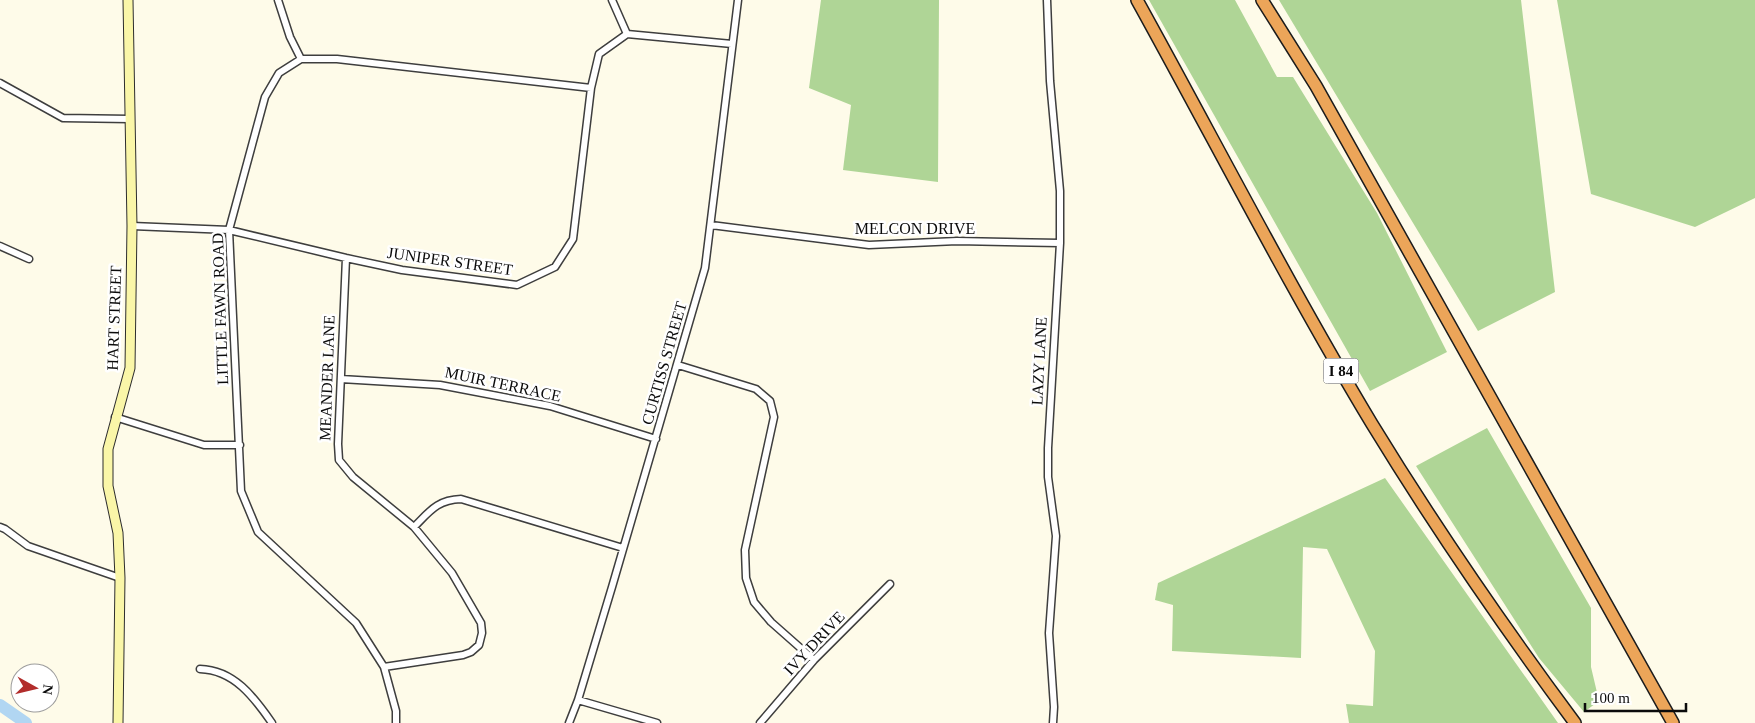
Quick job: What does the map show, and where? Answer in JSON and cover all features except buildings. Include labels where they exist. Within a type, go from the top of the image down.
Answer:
[{"type":"highway","name":"I 84","points":[[1137,0],[1313,322],[1372,423],[1466,571],[1575,723]]},
{"type":"highway","points":[[1262,0],[1325,102],[1673,723]]},
{"type":"street","name":"HART STREET","points":[[118,723],[120,578],[118,533],[108,486],[108,449],[115,417],[130,368],[132,226],[128,0]]},
{"type":"street","points":[[278,0],[290,38],[301,60],[337,59],[591,88]]},
{"type":"street","points":[[612,0],[627,34],[732,44]]},
{"type":"street","name":"CURTISS STREET","points":[[569,723],[578,700],[705,268],[738,0]]},
{"type":"street","name":"LAZY LANE","points":[[1047,0],[1050,82],[1060,191],[1060,243],[1048,448],[1048,477],[1056,536],[1049,633],[1054,707],[1053,723]]},
{"type":"street","name":"JUNIPER STREET","points":[[132,226],[229,230],[402,270],[517,285],[555,267],[573,239],[591,88],[599,54],[627,34]]},
{"type":"street","name":"LITTLE FAWN ROAD","points":[[301,60],[279,74],[265,97],[229,230],[241,491],[258,532],[356,623],[384,667],[396,712],[396,723]]},
{"type":"street","points":[[0,83],[62,118],[130,119]]},
{"type":"street","name":"MELCON DRIVE","points":[[711,225],[869,245],[957,241],[1060,243]]},
{"type":"street","points":[[0,246],[29,259]]},
{"type":"street","name":"MEANDER LANE","points":[[346,258],[338,444],[339,460],[353,477],[414,527],[452,573],[481,623],[482,633],[479,645],[471,652],[463,655],[384,667]]},
{"type":"street","points":[[678,365],[756,389],[770,401],[774,417],[745,550],[746,578],[754,602],[771,622],[814,660]]},
{"type":"street","name":"MUIR TERRACE","points":[[341,379],[440,384],[550,406],[656,439]]},
{"type":"street","points":[[115,417],[204,445],[240,445]]},
{"type":"street","points":[[414,527],[435,506],[448,500],[461,499],[623,548]]},
{"type":"street","points":[[0,527],[5,528],[28,546],[120,578]]},
{"type":"street","name":"IVY DRIVE","points":[[760,723],[814,660],[890,584]]},
{"type":"street","points":[[200,669],[220,672],[239,683],[258,703],[272,723]]},
{"type":"street","points":[[578,700],[657,723]]},
{"type":"green space","points":[[821,0],[939,0],[938,182],[843,170],[851,105],[809,88]]},
{"type":"green space","points":[[1149,0],[1235,0],[1277,77],[1293,77],[1377,213],[1447,352],[1370,391]]},
{"type":"green space","points":[[1279,0],[1521,0],[1555,292],[1478,331]]},
{"type":"green space","points":[[1557,0],[1755,0],[1755,198],[1695,227],[1591,194]]},
{"type":"green space","points":[[1487,428],[1591,608],[1591,667],[1599,701],[1584,712],[1539,658],[1416,466]]},
{"type":"green space","points":[[1385,478],[1558,723],[1349,723],[1346,704],[1373,706],[1375,651],[1327,549],[1303,547],[1301,658],[1172,651],[1173,605],[1155,600],[1158,583]]},
{"type":"waterway","points":[[0,705],[26,723]]}]
